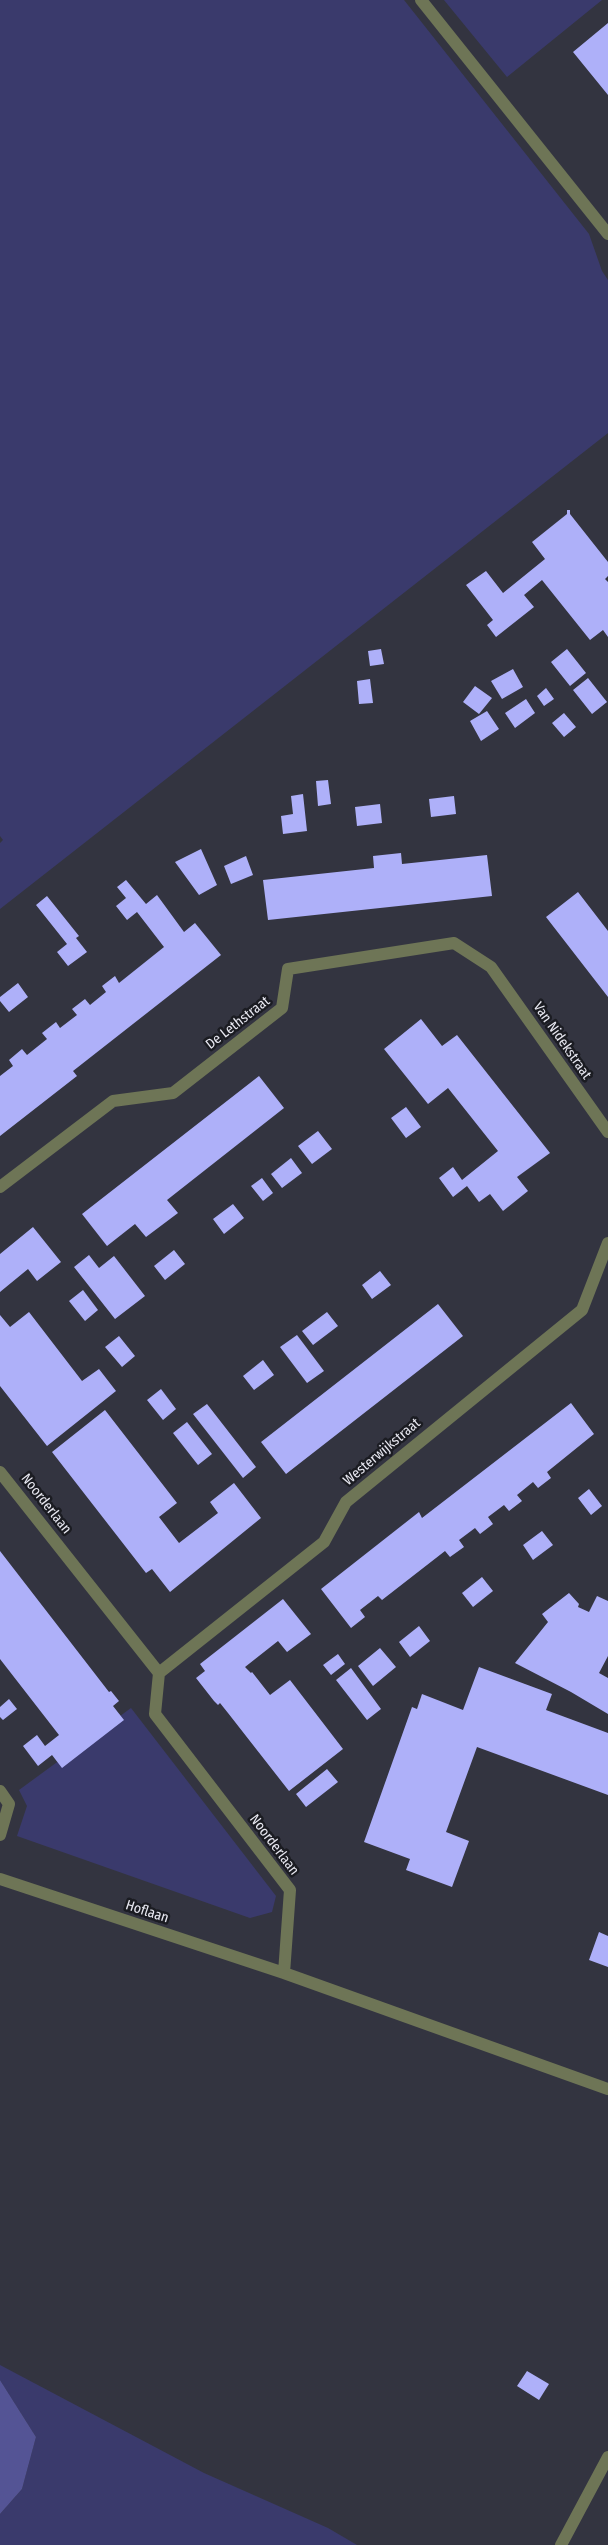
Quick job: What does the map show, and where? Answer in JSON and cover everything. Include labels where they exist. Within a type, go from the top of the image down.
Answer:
[{"type":"street","points":[[421,0],[608,234]]},
{"type":"street","name":"De Lethstraat","points":[[0,1187],[113,1100],[173,1092],[282,1008],[288,969],[454,943],[491,967]]},
{"type":"street","name":"Van Nidekstraat","points":[[491,967],[608,1132]]},
{"type":"street","name":"Westerwijkstraat","points":[[159,1673],[324,1542],[346,1502],[582,1310],[608,1243]]},
{"type":"street","name":"Noorderlaan","points":[[0,1472],[159,1673],[155,1714],[290,1890],[284,1973]]},
{"type":"street","points":[[0,1791],[9,1804],[0,1835]]},
{"type":"street","name":"Hoflaan","points":[[0,1879],[284,1973]]},
{"type":"street","points":[[284,1973],[608,2089]]},
{"type":"street","points":[[561,2545],[608,2457]]},
{"type":"shaded area","points":[[0,0],[404,0],[589,234],[602,271],[608,280],[608,433],[0,909],[0,843],[3,840],[0,836]]},
{"type":"shaded area","points":[[444,0],[602,0],[507,77]]},
{"type":"shaded area","points":[[131,1708],[276,1896],[272,1912],[250,1918],[17,1836],[27,1806],[19,1790]]},
{"type":"shaded area","points":[[0,2365],[204,2473],[328,2528],[357,2545],[0,2545],[0,2514],[22,2489],[36,2437],[0,2380]]},
{"type":"shaded area","points":[[0,2380],[36,2437],[22,2489],[0,2514]]},
{"type":"building","points":[[608,23],[608,95],[573,52]]},
{"type":"building","points":[[567,510],[570,510],[570,514],[608,562],[608,576],[605,579],[608,582],[608,637],[603,630],[590,640],[542,580],[524,595],[534,607],[496,637],[487,625],[493,620],[466,585],[486,571],[503,593],[545,559],[532,542],[567,514]]},
{"type":"building","points":[[381,649],[384,664],[370,666],[368,651]]},
{"type":"building","points":[[567,649],[586,673],[570,686],[551,662]]},
{"type":"building","points":[[513,669],[523,687],[502,699],[491,681]]},
{"type":"building","points":[[588,678],[607,702],[592,714],[573,690]]},
{"type":"building","points":[[370,679],[373,703],[359,704],[357,681]]},
{"type":"building","points":[[475,686],[492,698],[479,714],[463,702]]},
{"type":"building","points":[[546,688],[554,699],[544,706],[537,696]]},
{"type":"building","points":[[526,699],[535,713],[515,728],[505,713]]},
{"type":"building","points":[[487,711],[499,729],[481,741],[470,721]]},
{"type":"building","points":[[564,713],[576,727],[564,737],[552,723]]},
{"type":"building","points":[[328,780],[331,804],[318,806],[316,781]]},
{"type":"building","points":[[303,794],[307,831],[283,834],[281,816],[293,814],[291,796]]},
{"type":"building","points":[[454,796],[456,814],[431,817],[429,799]]},
{"type":"building","points":[[380,804],[382,823],[357,826],[355,807]]},
{"type":"building","points":[[201,849],[217,885],[199,895],[175,862]]},
{"type":"building","points":[[401,853],[402,864],[487,855],[492,896],[268,920],[263,880],[374,868],[373,856]]},
{"type":"building","points":[[246,856],[253,875],[231,884],[224,866]]},
{"type":"building","points":[[126,880],[146,904],[157,895],[184,932],[195,923],[221,955],[73,1071],[77,1076],[0,1136],[0,1076],[13,1066],[9,1060],[22,1049],[27,1055],[47,1039],[42,1033],[56,1022],[60,1028],[77,1015],[72,1009],[85,999],[90,1005],[106,992],[102,986],[115,976],[119,983],[164,947],[137,912],[127,920],[116,906],[126,898],[117,887]]},
{"type":"building","points":[[578,892],[608,931],[608,997],[546,917]]},
{"type":"building","points":[[47,896],[79,936],[76,938],[87,952],[68,966],[57,952],[67,944],[36,905]]},
{"type":"building","points":[[18,983],[28,997],[9,1012],[0,1001],[0,997]]},
{"type":"building","points":[[421,1019],[442,1046],[457,1035],[550,1153],[517,1177],[528,1191],[503,1211],[490,1194],[479,1202],[467,1186],[453,1197],[439,1178],[453,1167],[462,1180],[498,1151],[448,1088],[428,1104],[384,1049]]},
{"type":"building","points":[[259,1076],[284,1108],[167,1200],[178,1213],[146,1237],[135,1224],[107,1246],[82,1214]]},
{"type":"building","points":[[406,1107],[421,1127],[406,1138],[391,1118]]},
{"type":"building","points":[[318,1131],[332,1149],[312,1164],[298,1146]]},
{"type":"building","points":[[291,1158],[302,1173],[282,1188],[271,1174]]},
{"type":"building","points":[[262,1178],[273,1193],[263,1201],[251,1186]]},
{"type":"building","points":[[233,1204],[244,1218],[224,1234],[213,1219]]},
{"type":"building","points":[[33,1227],[61,1262],[37,1281],[28,1269],[0,1292],[0,1254]]},
{"type":"building","points":[[174,1250],[185,1264],[165,1280],[154,1266]]},
{"type":"building","points":[[89,1255],[99,1268],[114,1256],[145,1296],[115,1319],[74,1267]]},
{"type":"building","points":[[380,1271],[391,1285],[372,1299],[362,1285]]},
{"type":"building","points":[[83,1290],[98,1310],[85,1321],[69,1301]]},
{"type":"building","points":[[438,1304],[463,1336],[286,1474],[261,1442]]},
{"type":"building","points":[[29,1312],[82,1381],[99,1369],[116,1391],[47,1446],[0,1386],[0,1315],[10,1327]]},
{"type":"building","points":[[327,1312],[338,1326],[313,1345],[302,1331]]},
{"type":"building","points":[[297,1335],[324,1371],[307,1383],[280,1347]]},
{"type":"building","points":[[119,1336],[135,1356],[122,1367],[105,1347]]},
{"type":"building","points":[[263,1360],[274,1375],[254,1390],[243,1376]]},
{"type":"building","points":[[161,1389],[176,1409],[163,1420],[147,1400]]},
{"type":"building","points":[[571,1403],[594,1434],[547,1472],[551,1478],[538,1488],[533,1482],[517,1495],[522,1501],[509,1511],[504,1505],[488,1517],[493,1524],[480,1534],[475,1528],[459,1540],[464,1547],[450,1557],[445,1551],[382,1600],[378,1596],[360,1610],[365,1617],[351,1628],[321,1589],[419,1512],[422,1518]]},
{"type":"building","points":[[207,1404],[256,1467],[243,1478],[193,1414]]},
{"type":"building","points":[[105,1410],[177,1503],[159,1517],[179,1543],[218,1513],[210,1502],[234,1483],[261,1518],[170,1592],[152,1569],[146,1573],[52,1452]]},
{"type":"building","points":[[187,1422],[212,1454],[198,1465],[173,1433]]},
{"type":"building","points":[[589,1489],[602,1506],[591,1515],[578,1498]]},
{"type":"building","points":[[542,1531],[553,1545],[533,1560],[523,1545]]},
{"type":"building","points":[[0,1551],[109,1692],[111,1691],[119,1701],[113,1706],[124,1720],[62,1768],[52,1755],[38,1766],[23,1746],[37,1735],[45,1746],[59,1735],[0,1659]]},
{"type":"building","points":[[482,1577],[493,1591],[473,1607],[462,1593]]},
{"type":"building","points":[[569,1593],[579,1604],[578,1607],[589,1612],[597,1596],[608,1601],[608,1656],[599,1673],[608,1678],[608,1714],[515,1663],[548,1622],[542,1614]]},
{"type":"building","points":[[283,1599],[311,1634],[287,1652],[278,1641],[245,1667],[252,1672],[270,1695],[290,1680],[343,1749],[289,1791],[220,1703],[218,1705],[214,1701],[196,1678],[205,1671],[200,1664]]},
{"type":"building","points":[[419,1626],[430,1641],[410,1657],[399,1642]]},
{"type":"building","points":[[380,1648],[396,1667],[373,1686],[358,1666]]},
{"type":"building","points":[[338,1654],[345,1664],[331,1675],[323,1665]]},
{"type":"building","points":[[479,1667],[552,1694],[546,1710],[608,1733],[608,1795],[477,1747],[446,1832],[469,1841],[452,1887],[406,1870],[410,1859],[364,1842],[412,1707],[417,1709],[422,1694],[463,1710]]},
{"type":"building","points":[[351,1668],[381,1709],[367,1720],[336,1680]]},
{"type":"building","points":[[9,1699],[17,1709],[3,1720],[0,1717],[0,1707]]},
{"type":"building","points":[[327,1769],[338,1782],[306,1807],[296,1794]]},
{"type":"building","points":[[599,1932],[608,1936],[608,1967],[589,1960]]},
{"type":"building","points":[[527,2371],[549,2384],[539,2400],[517,2386]]}]
